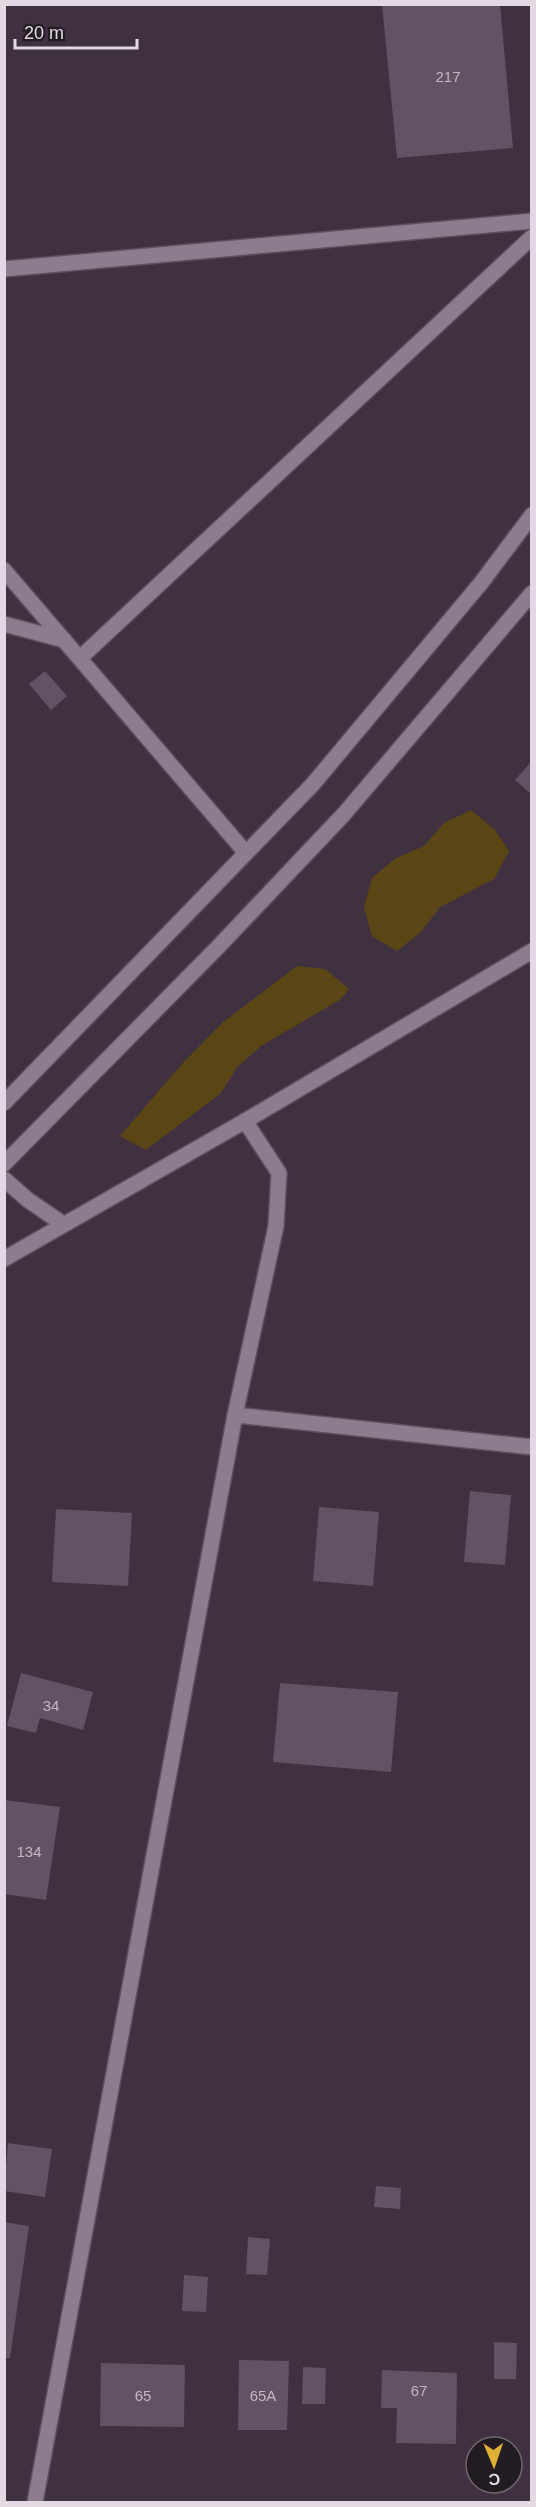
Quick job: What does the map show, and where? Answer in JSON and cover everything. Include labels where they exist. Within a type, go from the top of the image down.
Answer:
[{"type":"street","points":[[4,269],[531,221]]},
{"type":"street","points":[[80,658],[531,237]]},
{"type":"street","points":[[4,1103],[320,776],[481,583],[531,515]]},
{"type":"street","points":[[4,570],[246,853]]},
{"type":"street","points":[[4,1164],[344,814],[530,597]]},
{"type":"street","points":[[4,624],[64,640]]},
{"type":"street","points":[[4,1259],[244,1121],[531,951]]},
{"type":"street","points":[[35,2502],[235,1415],[276,1226],[279,1173],[244,1121]]},
{"type":"street","points":[[4,1179],[28,1200],[63,1224]]},
{"type":"street","points":[[235,1415],[531,1448]]},
{"type":"shaded area","points":[[471,810],[495,830],[509,851],[494,879],[440,907],[421,932],[397,951],[372,936],[364,907],[372,878],[396,858],[424,846],[444,823]]},
{"type":"shaded area","points":[[297,966],[325,969],[349,989],[341,999],[261,1046],[237,1067],[221,1093],[146,1150],[120,1136],[181,1065],[222,1023]]},
{"type":"building","points":[[382,4],[500,4],[513,148],[397,158]]},
{"type":"building","points":[[45,671],[67,696],[51,710],[29,684]]},
{"type":"building","points":[[532,761],[532,795],[515,780]]},
{"type":"building","points":[[470,1491],[511,1495],[505,1565],[464,1562]]},
{"type":"building","points":[[319,1507],[379,1512],[373,1586],[313,1581]]},
{"type":"building","points":[[56,1509],[132,1513],[128,1586],[52,1582]]},
{"type":"building","points":[[21,1673],[93,1692],[83,1730],[40,1718],[36,1733],[7,1726]]},
{"type":"building","points":[[280,1683],[398,1692],[391,1772],[273,1762]]},
{"type":"building","points":[[4,1800],[60,1807],[46,1900],[4,1894]]},
{"type":"building","points":[[8,2143],[52,2149],[45,2197],[4,2191]]},
{"type":"building","points":[[376,2186],[401,2188],[400,2209],[374,2207]]},
{"type":"building","points":[[4,2222],[29,2226],[10,2358],[4,2358]]},
{"type":"building","points":[[248,2237],[270,2239],[267,2275],[246,2274]]},
{"type":"building","points":[[184,2275],[208,2277],[206,2312],[182,2311]]},
{"type":"building","points":[[494,2342],[517,2343],[516,2379],[494,2379]]},
{"type":"building","points":[[239,2360],[289,2361],[287,2430],[238,2430]]},
{"type":"building","points":[[101,2363],[185,2365],[184,2427],[100,2426]]},
{"type":"building","points":[[303,2367],[326,2368],[325,2404],[302,2404]]},
{"type":"building","points":[[382,2370],[457,2373],[456,2444],[396,2443],[397,2408],[381,2408]]}]
